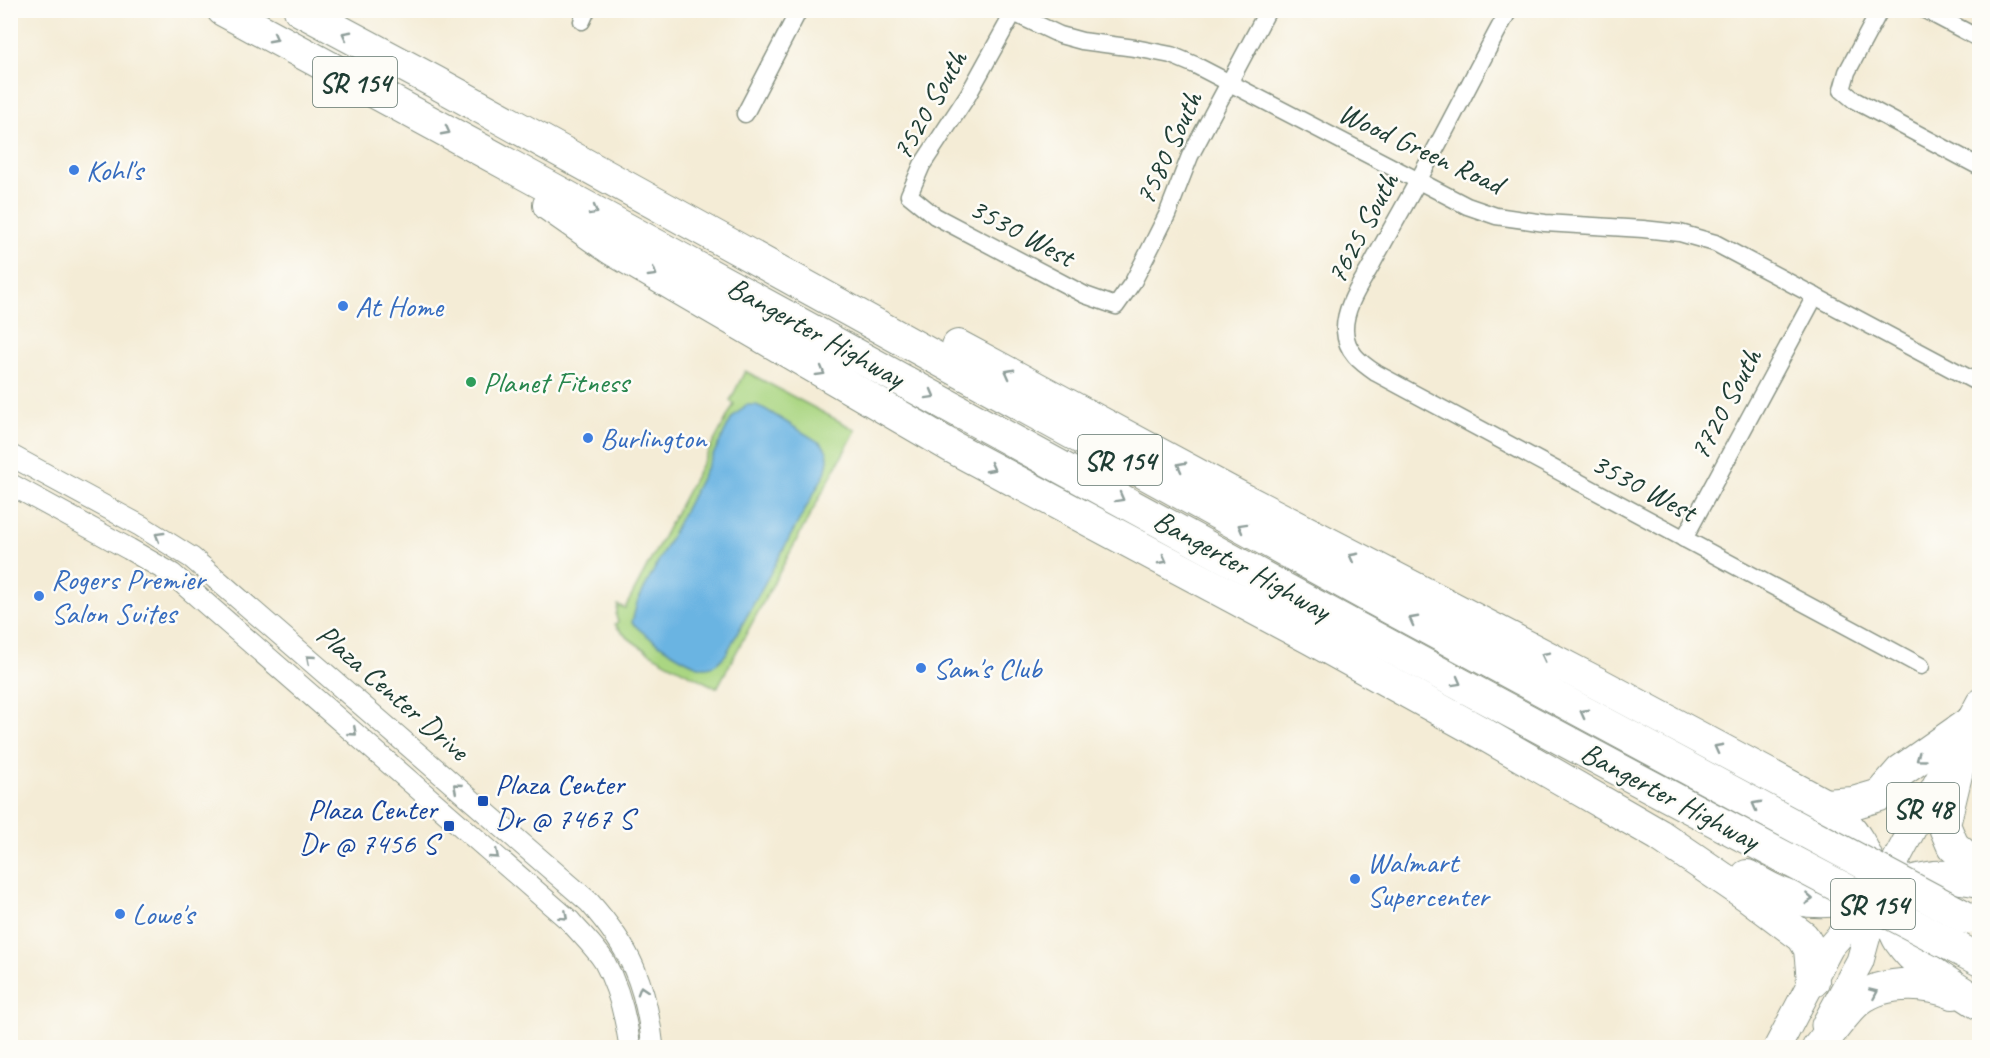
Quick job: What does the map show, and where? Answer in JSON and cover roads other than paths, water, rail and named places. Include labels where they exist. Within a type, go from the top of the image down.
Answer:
[{"type":"highway","name":"Bangerter Highway","points":[[223,10],[1457,682],[1966,953]]},
{"type":"highway","name":"Bangerter Highway","points":[[300,10],[1370,597],[1973,922]]},
{"type":"highway","points":[[487,153],[560,214],[603,243],[788,354],[954,448],[1310,638],[1482,733],[1659,835],[1747,895],[1803,937],[1810,949],[1812,981]]},
{"type":"highway","points":[[706,232],[908,319],[1235,495],[1597,683],[1825,805],[1838,814],[1857,837],[1868,858],[1898,939],[1914,960],[1980,1004]]},
{"type":"highway","points":[[1825,805],[1853,803],[1880,795],[1901,771],[1974,713]]},
{"type":"highway","points":[[1974,713],[1944,825],[1953,846],[1980,869]]},
{"type":"highway","points":[[1659,835],[1736,870],[1770,889],[1799,899],[1844,899],[1935,877],[1980,881]]},
{"type":"highway","points":[[1818,1047],[1856,1002],[1877,991],[1904,983],[1941,988],[1980,1004]]},
{"type":"main road","name":"SR 48","points":[[1879,892],[1974,713]]},
{"type":"main road","points":[[1777,1047],[1830,947],[1879,892]]},
{"type":"main road","points":[[1812,1047],[1860,961],[1879,892]]},
{"type":"street","points":[[745,114],[799,10]]},
{"type":"street","name":"7580 South","points":[[1116,306],[1133,282],[1152,245],[1167,215],[1190,156],[1268,10]]},
{"type":"street","name":"7625 South","points":[[1349,347],[1345,332],[1348,312],[1509,10]]},
{"type":"street","points":[[1880,10],[1846,72],[1842,90],[1854,100],[1980,167]]},
{"type":"street","points":[[1925,10],[1980,39]]},
{"type":"street","name":"Wood Green Road","points":[[1012,12],[1060,35],[1082,41],[1171,55],[1195,65],[1467,207],[1496,216],[1545,223],[1680,233],[1714,243],[1980,384]]},
{"type":"street","name":"7520 South","points":[[909,195],[922,165],[968,95],[1012,12]]},
{"type":"street","name":"3530 West","points":[[909,195],[935,216],[1085,295],[1116,306]]},
{"type":"street","name":"7720 South","points":[[1683,539],[1815,296]]},
{"type":"street","name":"3530 West","points":[[1349,347],[1359,362],[1377,374],[1921,666]]},
{"type":"street","name":"Plaza Center Drive","points":[[10,455],[141,526],[192,558],[589,902],[608,924],[632,962],[647,1006],[652,1047]]},
{"type":"street","name":"Plaza Center Drive","points":[[10,484],[172,574],[570,921],[603,959],[618,990],[626,1018],[630,1047]]},
{"type":"water","points":[[746,405],[756,405],[765,409],[822,444],[827,451],[828,462],[825,473],[726,654],[714,665],[703,667],[686,661],[665,648],[632,622],[637,603],[732,418]]},
{"type":"place","name":"Kohl's","points":[[74,170]]},
{"type":"place","name":"At Home","points":[[343,306]]},
{"type":"place","name":"Planet Fitness","points":[[471,382]]},
{"type":"place","name":"Burlington","points":[[588,438]]},
{"type":"place","name":"Rogers Premier Salon Suites","points":[[39,596]]},
{"type":"place","name":"Sam's Club","points":[[921,668]]},
{"type":"place","name":"Plaza Center Dr @ 7467 S","points":[[483,801]]},
{"type":"place","name":"Plaza Center Dr @ 7456 S","points":[[449,826]]},
{"type":"place","name":"Walmart Supercenter","points":[[1355,879]]},
{"type":"place","name":"Lowe's","points":[[120,914]]}]
